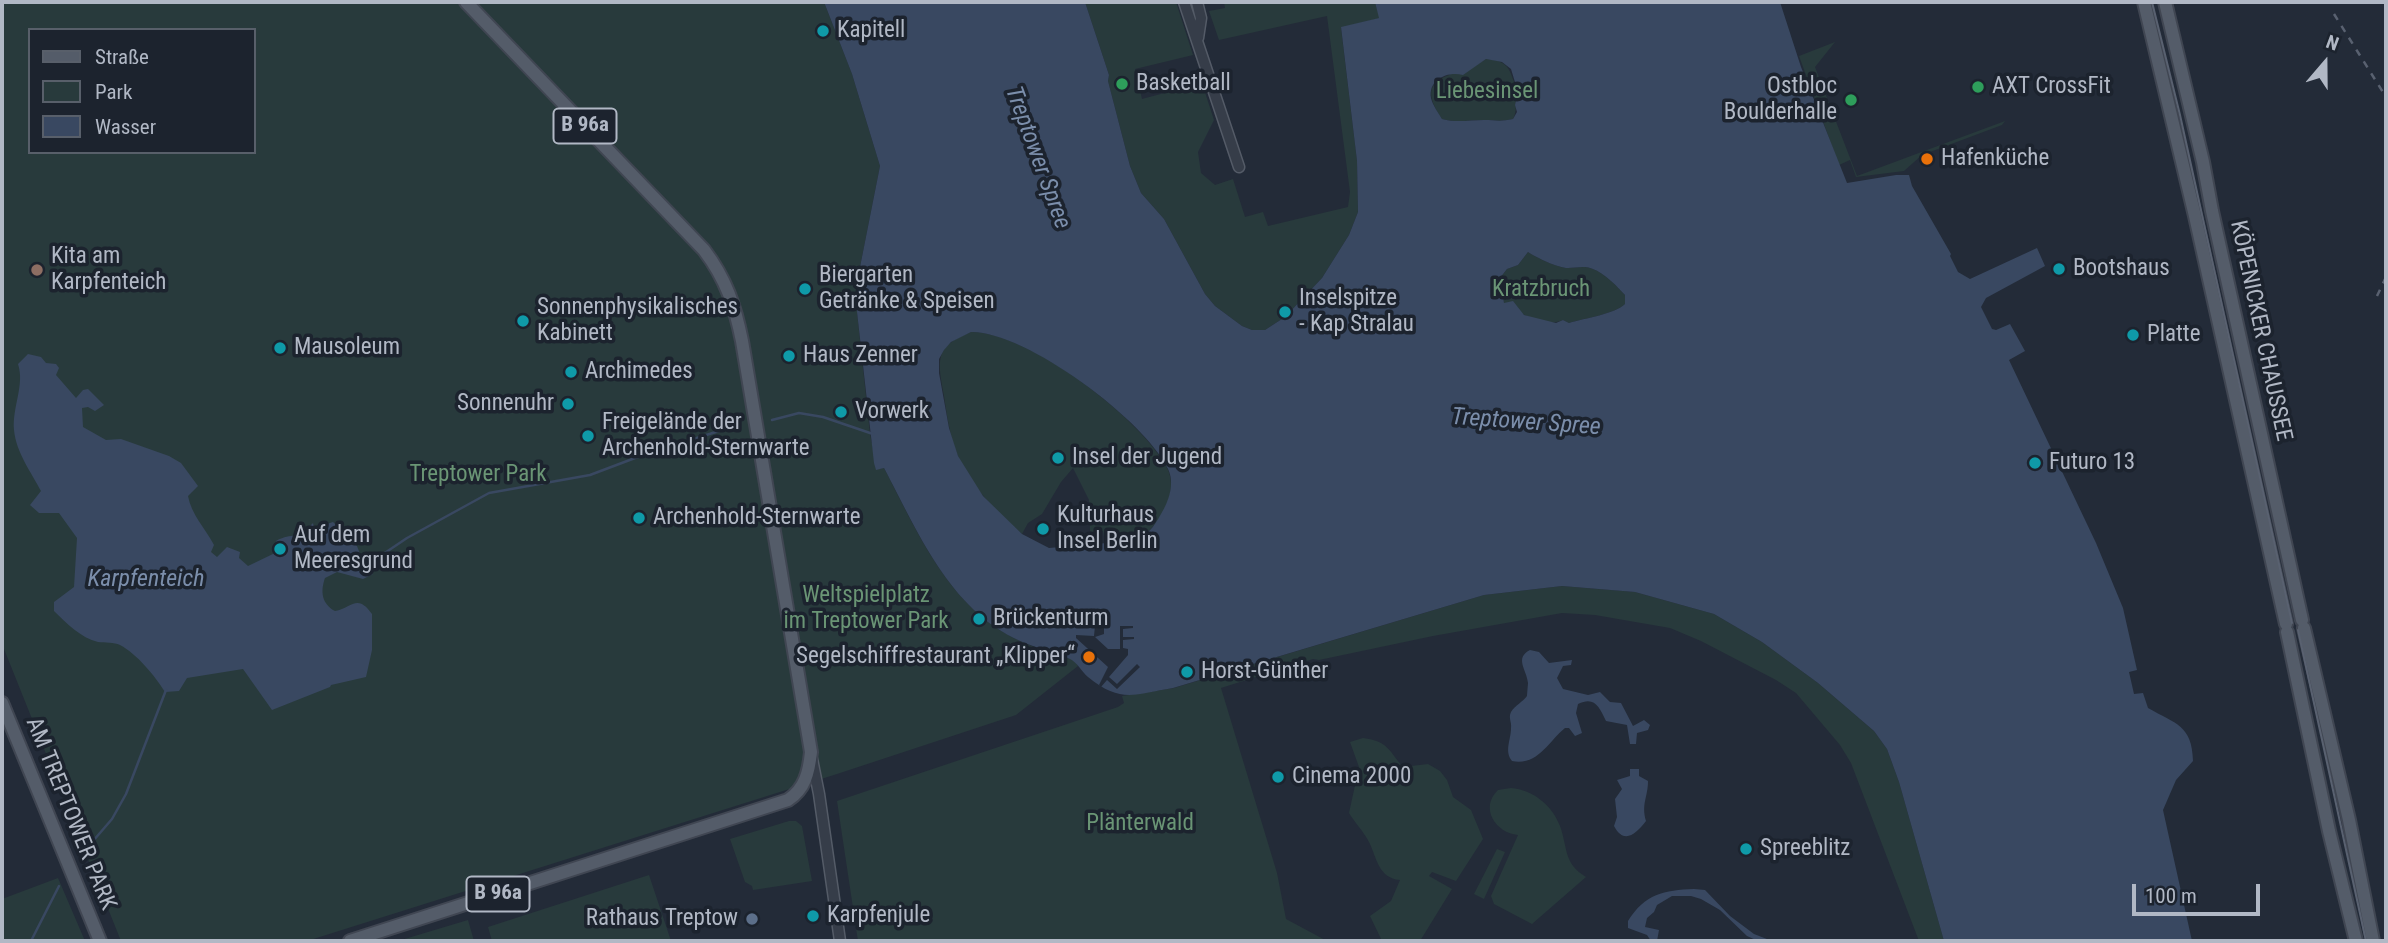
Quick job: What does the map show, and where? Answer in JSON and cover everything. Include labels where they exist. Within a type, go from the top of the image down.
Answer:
[{"type":"main road","name":"B 96a","points":[[350,941],[771,807],[797,794],[808,772],[811,752],[736,308],[722,276],[704,250],[466,2]]},
{"type":"main road","name":"KÖPENICKER CHAUSSEE","points":[[2144,2],[2286,628],[2329,831],[2356,941]]},
{"type":"main road","name":"KÖPENICKER CHAUSSEE","points":[[2165,2],[2349,820],[2373,941]]},
{"type":"main road","name":"AM TREPTOWER PARK","points":[[2,703],[100,941]]},
{"type":"street","points":[[1184,2],[1239,167]]},
{"type":"street","points":[[1197,2],[1201,19],[1198,38]]},
{"type":"street","points":[[811,752],[840,941]]},
{"type":"green space","name":"Treptower Park","points":[[2,2],[824,2],[852,74],[880,166],[860,267],[857,312],[870,434],[877,469],[884,468],[937,566],[972,608],[994,626],[1018,640],[1074,660],[1078,666],[1016,715],[307,941],[121,941],[2,644]]},
{"type":"green space","points":[[1085,2],[1176,2],[1193,55],[1135,69],[1142,99],[1202,83],[1214,120],[1198,152],[1201,173],[1215,185],[1233,179],[1245,217],[1263,212],[1268,226],[1348,207],[1350,192],[1327,16],[1219,40],[1209,11],[1225,8],[1224,2],[1375,2],[1380,18],[1341,28],[1357,161],[1358,212],[1349,235],[1322,278],[1285,317],[1265,330],[1252,330],[1242,326],[1215,306],[1205,294],[1164,219],[1141,193],[1130,166],[1108,81],[1109,75]]},
{"type":"green space","points":[[1835,42],[1815,67],[1857,176],[2005,121],[2002,125],[1922,155],[1904,171],[1856,177],[1850,160],[1839,165],[1799,56]]},
{"type":"green space","name":"Liebesinsel","points":[[1486,59],[1501,62],[1511,73],[1518,92],[1513,119],[1442,119],[1431,92],[1434,84]]},
{"type":"green space","name":"Kratzbruch","points":[[1528,252],[1559,266],[1595,270],[1625,295],[1625,304],[1607,313],[1569,323],[1563,320],[1540,321],[1517,311],[1504,303],[1500,278],[1507,269],[1518,265]]},
{"type":"green space","points":[[971,332],[994,336],[1022,346],[1081,381],[1109,403],[1154,448],[1167,468],[1171,486],[1165,509],[1150,530],[1132,540],[1105,543],[1103,531],[1090,532],[1089,500],[1073,468],[1061,482],[1042,514],[1028,523],[1022,534],[985,498],[962,466],[957,454],[940,374],[944,349],[959,337]]},
{"type":"green space","name":"Plänterwald","points":[[1562,586],[1635,592],[1714,614],[1762,642],[1818,683],[1874,731],[1887,749],[1899,782],[1944,941],[1919,941],[1851,763],[1840,745],[1796,693],[1701,641],[1670,628],[1595,615],[1562,613],[1313,659],[1221,688],[1277,873],[1286,919],[1327,941],[858,941],[837,801],[1118,707],[1124,703],[1122,696],[1174,688],[1484,595]]},
{"type":"green space","points":[[1363,738],[1383,744],[1403,767],[1428,764],[1440,771],[1447,780],[1453,797],[1471,810],[1483,839],[1456,881],[1432,872],[1429,876],[1452,889],[1420,941],[1382,941],[1370,916],[1391,901],[1400,880],[1383,871],[1367,838],[1349,813],[1359,767],[1350,742]]},
{"type":"green space","points":[[1511,788],[1534,795],[1547,805],[1560,826],[1570,861],[1586,877],[1532,924],[1494,904],[1491,896],[1518,835],[1497,825],[1490,812],[1490,804],[1498,790]]},
{"type":"green space","points":[[796,821],[802,826],[812,881],[753,890],[752,886],[745,882],[730,839]]},
{"type":"green space","points":[[1497,849],[1505,852],[1484,899],[1474,894]]},
{"type":"green space","points":[[649,875],[671,941],[492,941],[488,927]]},
{"type":"green space","points":[[58,878],[85,941],[2,941],[2,899]]},
{"type":"green space","points":[[468,920],[474,941],[398,941]]},
{"type":"water","name":"Treptower Spree","points":[[824,2],[1085,2],[1109,75],[1108,81],[1130,166],[1141,193],[1164,219],[1205,294],[1215,306],[1242,326],[1252,330],[1265,330],[1285,317],[1322,278],[1349,235],[1358,212],[1357,161],[1341,27],[1379,18],[1375,2],[1780,2],[1801,67],[1847,183],[1909,175],[1912,186],[1951,254],[1958,272],[1970,279],[2037,248],[2045,266],[1986,298],[1981,307],[1992,329],[2010,324],[2025,351],[2009,360],[2096,543],[2123,608],[2137,670],[2129,672],[2134,694],[2143,693],[2148,708],[2181,727],[2192,749],[2193,761],[2176,780],[2163,810],[2192,941],[1944,941],[1899,782],[1887,749],[1874,731],[1818,683],[1762,642],[1714,614],[1635,592],[1562,586],[1484,595],[1173,688],[1129,695],[1110,691],[1100,685],[1070,659],[1020,641],[995,627],[955,589],[938,566],[884,468],[876,470],[874,463],[857,312],[860,267],[880,166],[852,74]],"holes":[[[1486,59],[1502,62],[1511,69],[1518,92],[1515,105],[1517,112],[1513,119],[1442,119],[1431,98],[1436,81],[1451,74],[1463,75]],[[1528,252],[1559,266],[1595,270],[1625,295],[1625,304],[1607,313],[1569,323],[1563,320],[1556,323],[1524,315],[1513,301],[1504,303],[1500,278],[1507,269],[1518,265]],[[971,332],[994,336],[1021,346],[1081,382],[1135,427],[1155,449],[1168,469],[1171,480],[1166,503],[1149,531],[1130,541],[1049,548],[1022,534],[983,496],[958,456],[949,428],[939,373],[939,359],[951,342]]]},
{"type":"water","name":"Karpfenteich","points":[[28,354],[41,357],[46,363],[56,364],[59,368],[56,375],[76,398],[83,390],[88,389],[104,405],[95,411],[88,407],[82,408],[83,427],[106,440],[121,439],[181,463],[198,486],[188,496],[195,515],[214,545],[211,552],[217,557],[227,547],[240,552],[239,558],[248,566],[275,553],[276,541],[298,534],[313,523],[314,528],[323,530],[327,524],[333,522],[357,546],[365,567],[373,574],[363,579],[337,572],[325,578],[323,588],[325,601],[335,611],[358,603],[372,614],[372,650],[366,677],[331,685],[272,710],[243,669],[187,678],[179,691],[165,692],[133,654],[118,644],[98,642],[80,634],[54,611],[54,602],[74,587],[77,538],[59,513],[39,513],[30,505],[41,491],[24,462],[14,430],[20,380],[18,364]]},
{"type":"water","points":[[1530,650],[1539,652],[1549,663],[1572,660],[1571,665],[1563,666],[1557,678],[1563,689],[1588,695],[1600,692],[1610,702],[1621,703],[1633,726],[1644,720],[1650,725],[1648,730],[1637,733],[1636,744],[1630,744],[1627,725],[1606,721],[1596,704],[1584,702],[1578,704],[1576,713],[1582,733],[1575,736],[1569,728],[1565,728],[1536,756],[1521,762],[1512,761],[1508,749],[1510,714],[1527,696],[1528,683],[1522,661],[1525,653]]},
{"type":"water","points":[[1630,769],[1639,769],[1639,776],[1648,781],[1644,805],[1646,821],[1630,836],[1626,836],[1614,826],[1617,817],[1615,799],[1622,789],[1617,780],[1630,776]]},
{"type":"water","points":[[1705,890],[1730,916],[1754,934],[1772,941],[1758,941],[1747,936],[1720,910],[1691,896],[1672,896],[1657,905],[1647,918],[1645,927],[1659,930],[1657,941],[1651,941],[1647,935],[1628,928],[1628,921],[1634,912],[1648,899],[1664,892]]},
{"type":"pier","points":[[1095,626],[1104,626],[1104,634],[1095,637],[1108,649],[1120,649],[1120,626],[1133,626],[1123,629],[1123,637],[1134,637],[1123,640],[1123,648],[1128,649],[1128,655],[1109,677],[1117,684],[1137,664],[1140,667],[1117,689],[1107,680],[1101,687],[1099,685],[1108,667],[1076,638],[1076,635],[1094,636]]},
{"type":"waterway","points":[[772,420],[799,413],[823,417],[873,434]]},
{"type":"waterway","points":[[364,567],[407,538],[489,493],[590,475],[738,425]]},
{"type":"waterway","points":[[87,848],[112,819],[126,794],[166,690]]},
{"type":"waterway","points":[[31,941],[59,886]]},
{"type":"tram line","points":[[2152,2],[2180,115],[2292,623]]},
{"type":"tram line","points":[[2298,630],[2366,941]]},
{"type":"railway","points":[[2334,14],[2386,97]]},
{"type":"railway","points":[[2377,296],[2386,277]]},
{"type":"place","name":"Kapitell","points":[[823,31]]},
{"type":"place","name":"Basketball","points":[[1122,84]]},
{"type":"place","name":"AXT CrossFit","points":[[1978,87]]},
{"type":"place","name":"Ostbloc Boulderhalle","points":[[1851,100]]},
{"type":"place","name":"Hafenküche","points":[[1927,159]]},
{"type":"place","name":"Bootshaus","points":[[2059,269]]},
{"type":"place","name":"Kita am Karpfenteich","points":[[37,270]]},
{"type":"place","name":"Biergarten Getränke & Speisen","points":[[805,289]]},
{"type":"place","name":"Inselspitze - Kap Stralau","points":[[1285,312]]},
{"type":"place","name":"Sonnenphysikalisches Kabinett","points":[[523,321]]},
{"type":"place","name":"Platte","points":[[2133,335]]},
{"type":"place","name":"Mausoleum","points":[[280,348]]},
{"type":"place","name":"Haus Zenner","points":[[789,356]]},
{"type":"place","name":"Archimedes","points":[[571,372]]},
{"type":"place","name":"Sonnenuhr","points":[[568,404]]},
{"type":"place","name":"Vorwerk","points":[[841,412]]},
{"type":"place","name":"Freigelände der Archenhold-Sternwarte","points":[[588,436]]},
{"type":"place","name":"Insel der Jugend","points":[[1058,458]]},
{"type":"place","name":"Futuro 13","points":[[2035,463]]},
{"type":"place","name":"Archenhold-Sternwarte","points":[[639,518]]},
{"type":"place","name":"Kulturhaus Insel Berlin","points":[[1043,529]]},
{"type":"place","name":"Auf dem Meeresgrund","points":[[280,549]]},
{"type":"place","name":"Brückenturm","points":[[979,619]]},
{"type":"place","name":"Segelschiffrestaurant „Klipper“","points":[[1089,657]]},
{"type":"place","name":"Horst-Günther","points":[[1187,672]]},
{"type":"place","name":"Cinema 2000","points":[[1278,777]]},
{"type":"place","name":"Spreeblitz","points":[[1746,849]]},
{"type":"place","name":"Karpfenjule","points":[[813,916]]},
{"type":"place","name":"Rathaus Treptow","points":[[752,919]]},
{"type":"park label","name":"Weltspielplatz im Treptower Park","points":[[866,609]]}]
